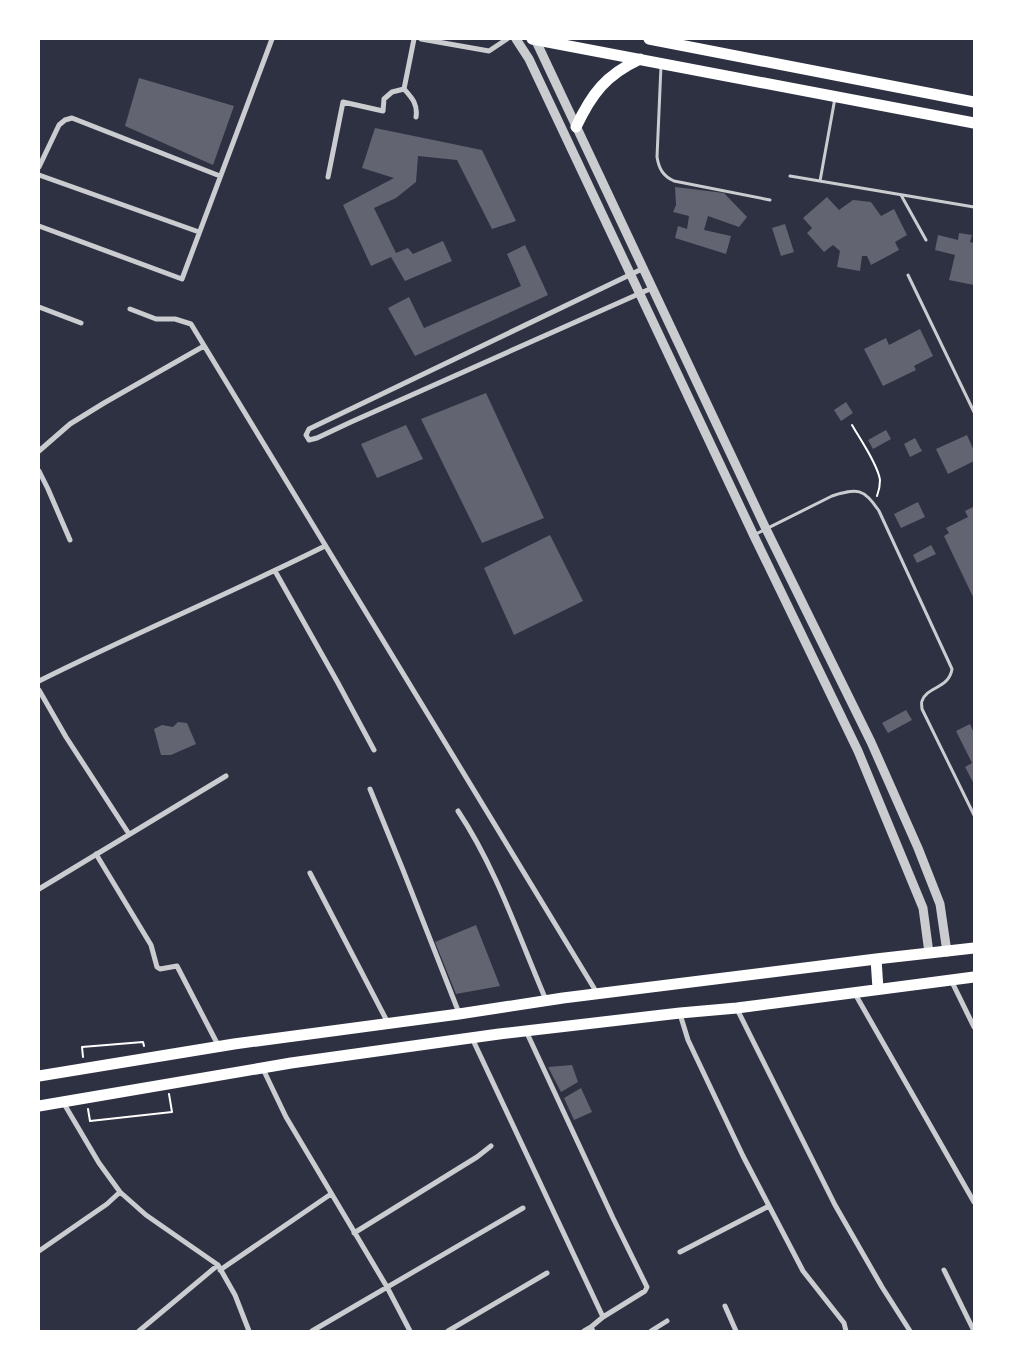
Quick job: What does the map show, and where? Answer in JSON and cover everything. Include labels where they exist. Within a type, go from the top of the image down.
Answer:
[{"type":"main road","points":[[534,39],[974,123]]},
{"type":"main road","points":[[649,39],[974,102]]},
{"type":"main road","points":[[576,127],[593,94],[607,79],[640,59]]},
{"type":"main road","points":[[39,1076],[218,1047],[597,994],[974,948]]},
{"type":"main road","points":[[876,959],[878,989]]},
{"type":"main road","points":[[39,1106],[262,1068],[471,1038],[737,1008],[974,977]]},
{"type":"street","points":[[39,226],[182,279],[272,39]]},
{"type":"street","points":[[404,89],[414,39]]},
{"type":"street","points":[[421,39],[489,51],[508,39]]},
{"type":"street","points":[[516,39],[529,59],[754,536],[858,751],[923,908],[929,953]]},
{"type":"street","points":[[534,39],[766,530],[871,742],[918,848],[940,904],[947,952]]},
{"type":"street","points":[[404,89],[411,97],[417,109],[416,117]]},
{"type":"street","points":[[328,177],[343,102],[382,111],[384,99],[392,92],[404,89]]},
{"type":"street","points":[[39,167],[59,125],[65,120],[72,118],[220,176]]},
{"type":"street","points":[[564,132],[576,127]]},
{"type":"street","points":[[39,175],[199,232]]},
{"type":"street","points":[[642,269],[309,429],[306,435],[310,440],[317,438],[652,288]]},
{"type":"street","points":[[39,307],[81,323]]},
{"type":"street","points":[[130,309],[156,319],[175,319],[191,324],[597,994]]},
{"type":"street","points":[[39,451],[77,420],[204,346]]},
{"type":"street","points":[[39,471],[70,540]]},
{"type":"street","points":[[39,681],[325,546]]},
{"type":"street","points":[[275,571],[374,750]]},
{"type":"street","points":[[39,690],[66,737],[129,834]]},
{"type":"street","points":[[39,889],[226,776]]},
{"type":"street","points":[[370,789],[459,1014]]},
{"type":"street","points":[[458,811],[471,831],[492,873],[546,1001]]},
{"type":"street","points":[[96,854],[151,945],[157,967],[160,969],[177,966],[218,1047]]},
{"type":"street","points":[[310,873],[388,1024]]},
{"type":"street","points":[[951,980],[974,1027]]},
{"type":"street","points":[[853,992],[974,1202]]},
{"type":"street","points":[[737,1008],[835,1205],[882,1287],[910,1331]]},
{"type":"street","points":[[680,1013],[688,1040],[769,1206],[803,1271],[844,1323],[846,1331]]},
{"type":"street","points":[[526,1031],[647,1287],[645,1291],[603,1317],[592,1329],[584,1331]]},
{"type":"street","points":[[471,1038],[603,1317]]},
{"type":"street","points":[[262,1068],[286,1117],[410,1331]]},
{"type":"street","points":[[63,1102],[99,1163],[120,1192],[146,1215],[219,1268],[234,1295],[249,1331]]},
{"type":"street","points":[[354,1233],[477,1157],[491,1146]]},
{"type":"street","points":[[39,1251],[107,1204],[120,1192]]},
{"type":"street","points":[[139,1331],[219,1268],[331,1194]]},
{"type":"street","points":[[680,1252],[769,1206]]},
{"type":"street","points":[[312,1331],[523,1208]]},
{"type":"street","points":[[944,1270],[974,1331]]},
{"type":"street","points":[[448,1331],[547,1273]]},
{"type":"street","points":[[725,1306],[736,1331]]},
{"type":"street","points":[[651,1331],[667,1321]]},
{"type":"lane","points":[[661,62],[656,157],[662,174],[674,181],[770,200]]},
{"type":"lane","points":[[820,181],[835,96]]},
{"type":"lane","points":[[790,176],[974,207]]},
{"type":"lane","points":[[900,195],[926,240]]},
{"type":"lane","points":[[908,275],[974,412]]},
{"type":"lane","points":[[754,536],[832,496],[846,492],[859,491],[867,495],[874,503],[952,669],[947,681],[926,695],[921,701],[922,709],[974,815]]},
{"type":"path","points":[[852,425],[872,458],[880,479],[874,503]]},
{"type":"path","points":[[83,1057],[82,1047],[132,1043]]},
{"type":"path","points":[[88,1103],[90,1121],[172,1112],[168,1083]]},
{"type":"building","points":[[139,78],[234,106],[213,165],[125,126]]},
{"type":"building","points":[[375,128],[482,150],[516,221],[492,229],[457,160],[418,156],[416,182],[396,198],[374,208],[396,253],[408,248],[413,254],[443,241],[452,261],[405,281],[391,257],[371,266],[343,205],[394,178],[362,168]]},
{"type":"building","points":[[675,187],[724,193],[747,217],[739,227],[708,216],[704,230],[731,236],[726,254],[675,238],[678,226],[687,229],[689,216],[673,212],[676,205]]},
{"type":"building","points":[[827,197],[839,210],[853,200],[871,202],[881,216],[894,209],[907,235],[895,242],[899,250],[871,265],[867,256],[862,256],[860,271],[837,267],[840,251],[833,245],[824,252],[807,233],[812,228],[803,218]]},
{"type":"building","points":[[785,224],[794,252],[781,256],[772,228]]},
{"type":"building","points":[[959,233],[972,235],[970,242],[974,243],[974,285],[949,280],[955,255],[935,250],[938,235],[958,240]]},
{"type":"building","points":[[525,245],[548,295],[415,356],[388,308],[409,297],[424,328],[521,286],[507,254]]},
{"type":"building","points":[[920,329],[933,356],[914,366],[916,370],[883,386],[864,349],[886,338],[889,345]]},
{"type":"building","points":[[486,393],[544,518],[482,543],[421,419]]},
{"type":"building","points":[[846,402],[853,413],[841,421],[834,410]]},
{"type":"building","points":[[406,425],[423,459],[377,478],[361,444]]},
{"type":"building","points":[[886,430],[891,439],[873,449],[868,440]]},
{"type":"building","points":[[967,435],[974,451],[974,461],[948,474],[936,449]]},
{"type":"building","points":[[915,438],[922,451],[910,457],[904,444]]},
{"type":"building","points":[[918,502],[925,517],[901,528],[894,514]]},
{"type":"building","points":[[973,507],[974,599],[944,536],[949,533],[946,528],[968,517],[965,511]]},
{"type":"building","points":[[550,535],[583,601],[514,635],[484,568]]},
{"type":"building","points":[[931,545],[936,554],[917,563],[913,555]]},
{"type":"building","points":[[906,710],[912,720],[888,733],[882,723]]},
{"type":"building","points":[[178,722],[187,723],[196,744],[171,755],[161,755],[154,729],[162,725],[173,727]]},
{"type":"building","points":[[970,724],[974,733],[974,784],[965,767],[972,763],[956,731]]},
{"type":"building","points":[[476,925],[500,986],[456,994],[435,942]]},
{"type":"building","points":[[572,1065],[578,1082],[561,1092],[548,1067]]},
{"type":"building","points":[[581,1088],[592,1112],[574,1120],[564,1098]]}]
